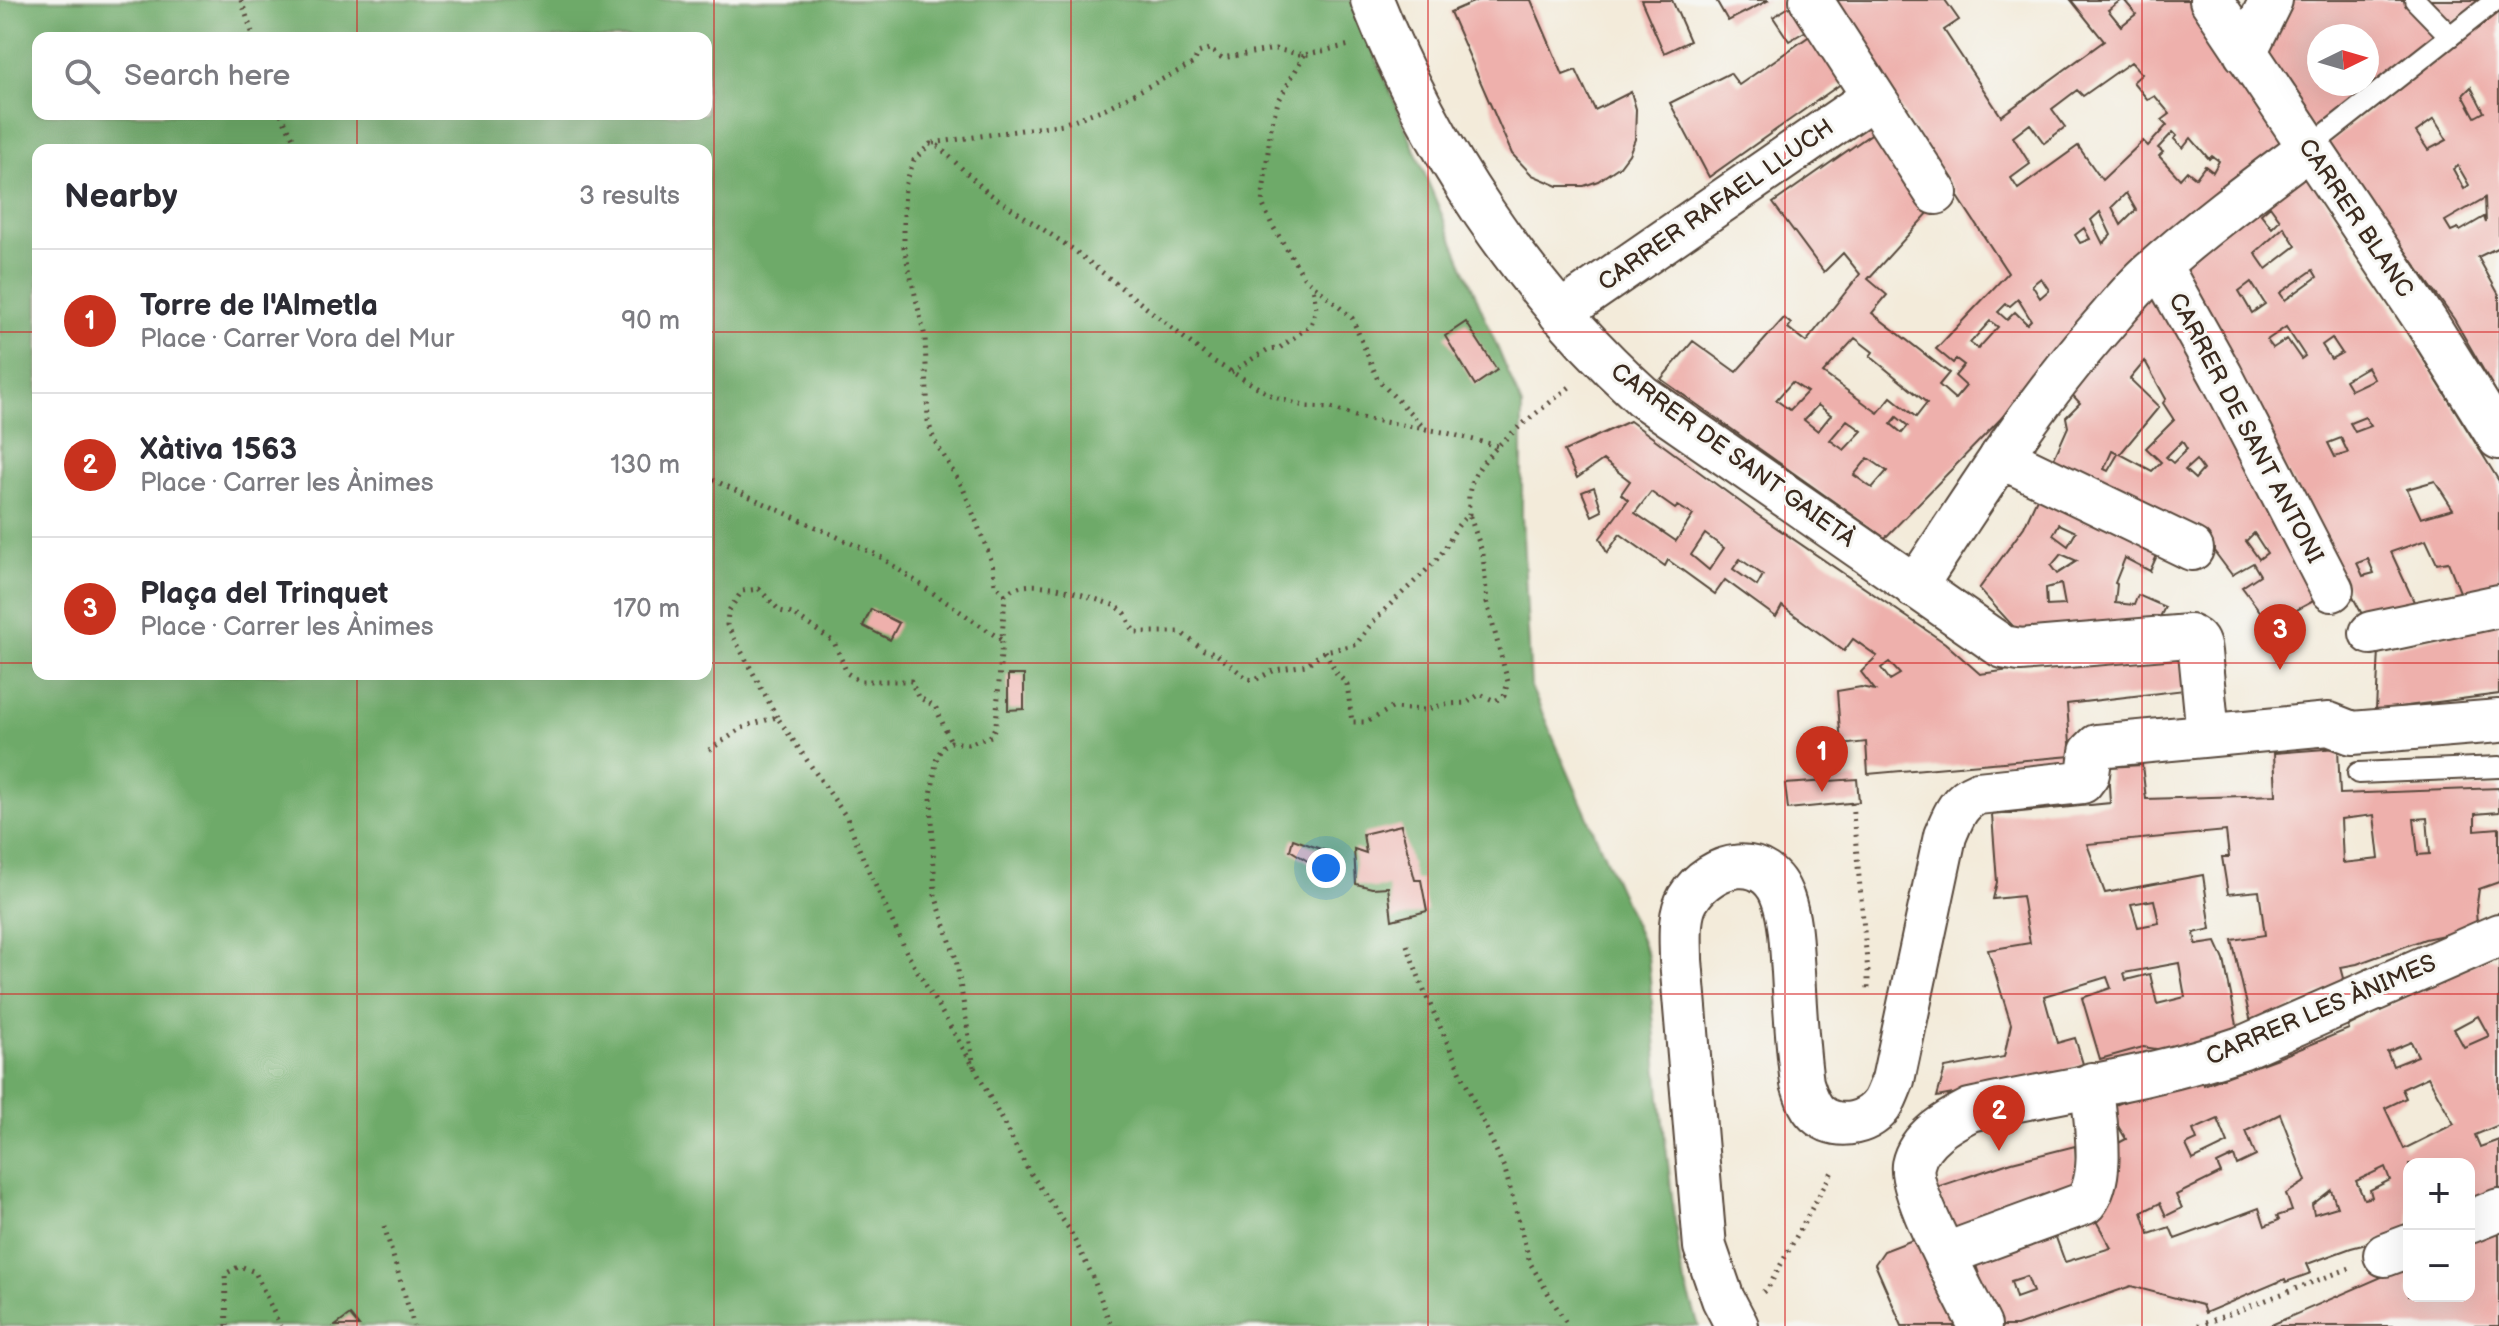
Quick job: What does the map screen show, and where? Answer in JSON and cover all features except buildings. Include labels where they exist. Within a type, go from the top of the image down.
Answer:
[{"type":"street","points":[[1811,0],[1936,193]]},
{"type":"street","name":"CARRER BLANC","points":[[2211,0],[2427,323],[2499,438]]},
{"type":"street","points":[[2245,53],[2271,0]]},
{"type":"street","name":"CARRER DE SANT GAIETÀ","points":[[1378,15],[1460,176],[1525,270],[1602,360],[1642,396],[1995,643],[2011,650],[2194,638],[2199,643],[2208,735]]},
{"type":"street","name":"CARRER RAFAEL LLUCH","points":[[1560,313],[1873,97]]},
{"type":"street","points":[[1915,587],[2057,378],[2130,294],[2234,203],[2308,148]]},
{"type":"street","name":"CARRER DE SANT ANTONI","points":[[2160,266],[2221,375],[2332,590]]},
{"type":"street","points":[[2001,457],[2192,549]]},
{"type":"street","points":[[2371,633],[2499,606]]},
{"type":"street","points":[[1747,1311],[1723,1299],[1705,1247],[1681,960],[1686,902],[1707,876],[1722,869],[1755,867],[1773,879],[1783,897],[1790,925],[1802,1083],[1809,1103],[1820,1116],[1833,1122],[1850,1124],[1867,1119],[1882,1105],[1893,1080],[1945,836],[1960,804],[1978,793],[2086,779],[2091,752],[2097,746],[2329,724],[2352,733],[2499,721]]},
{"type":"street","name":"CARRER LES ÀNIMES","points":[[1980,1326],[1914,1180],[1913,1164],[1922,1147],[1944,1124],[1970,1110],[2171,1068],[2241,1048],[2499,935]]},
{"type":"street","points":[[1946,1254],[2085,1203],[2092,1194],[2098,1163],[2092,1084]]},
{"type":"street","points":[[2475,1220],[2499,1210]]},
{"type":"lane","points":[[2415,0],[2450,36]]},
{"type":"lane","points":[[2308,148],[2496,0]]},
{"type":"lane","points":[[2358,773],[2499,767]]},
{"type":"path","points":[[241,0],[252,32]]},
{"type":"path","points":[[974,1067],[956,959],[935,895],[932,775],[937,756],[944,746],[951,742],[968,744],[991,736],[996,725],[999,660],[1004,641],[1002,620],[1006,608],[1005,595],[995,584],[992,562],[963,488],[934,440],[928,421],[925,337],[904,248],[905,186],[914,160],[930,144],[1063,124],[1106,108],[1194,63],[1198,53],[1209,49],[1222,58],[1275,49],[1304,55],[1354,44],[1378,15]]},
{"type":"path","points":[[1304,55],[1278,102],[1262,203],[1290,257],[1313,285],[1352,318],[1378,380],[1427,430]]},
{"type":"path","points":[[284,120],[296,144]]},
{"type":"path","points":[[930,144],[938,146],[987,192],[1074,250],[1144,308],[1231,372],[1274,397],[1307,407],[1331,408],[1361,418],[1498,446]]},
{"type":"path","points":[[1231,372],[1267,350],[1278,349],[1311,325],[1316,309],[1313,285]]},
{"type":"path","points":[[1325,651],[1337,674],[1347,684],[1352,722],[1367,722],[1392,708],[1424,710],[1467,703],[1480,694],[1495,701],[1504,696],[1508,682],[1487,603],[1483,554],[1469,514],[1470,488],[1498,446],[1602,360]]},
{"type":"path","points":[[712,479],[879,556],[1004,641]]},
{"type":"path","points":[[1005,595],[1011,589],[1037,584],[1116,606],[1125,613],[1134,632],[1180,632],[1204,650],[1215,653],[1248,679],[1255,680],[1275,670],[1306,665],[1325,651],[1356,645],[1371,621],[1435,562],[1449,545],[1453,529],[1469,514]]},
{"type":"path","points":[[951,742],[935,706],[918,697],[911,681],[859,681],[847,673],[834,642],[793,614],[780,611],[759,589],[742,591],[728,612],[727,625],[777,717],[847,818],[908,955],[974,1067],[1027,1168],[1069,1229],[1092,1275],[1111,1326]]},
{"type":"path","points":[[709,750],[746,726],[777,717]]},
{"type":"path","points":[[1852,803],[1868,1000]]},
{"type":"path","points":[[1407,945],[1424,991],[1505,1170],[1530,1263],[1568,1326]]},
{"type":"path","points":[[1747,1311],[1768,1288],[1834,1168]]},
{"type":"path","points":[[384,1226],[414,1326]]},
{"type":"path","points":[[2198,1326],[2397,1250]]},
{"type":"path","points":[[227,1326],[225,1274],[240,1266],[255,1272],[280,1326]]},
{"type":"green space","points":[[0,0],[1352,0],[1522,406],[1522,517],[1531,687],[1648,956],[1660,1097],[1681,1270],[1699,1326],[0,1326]]},
{"type":"place","name":"Plaça del Trinquet","points":[[2280,670]]},
{"type":"place","name":"Torre de l'Almetla","points":[[1822,792]]},
{"type":"place","name":"Xàtiva 1563","points":[[1999,1151]]}]
